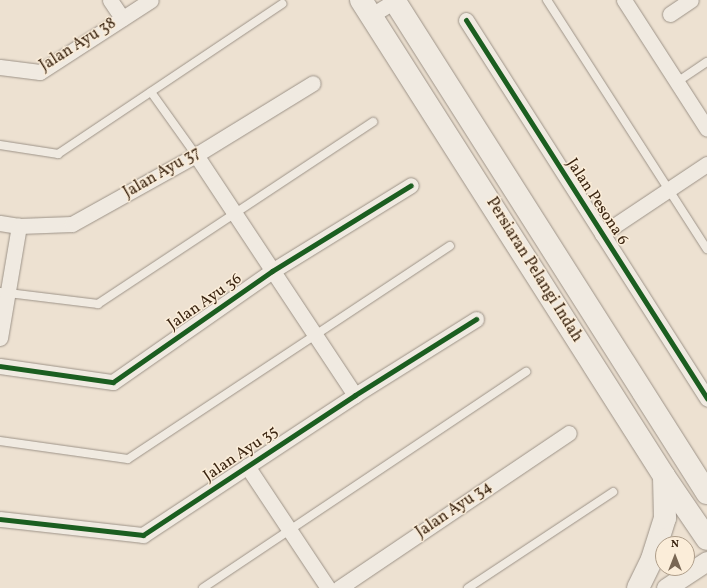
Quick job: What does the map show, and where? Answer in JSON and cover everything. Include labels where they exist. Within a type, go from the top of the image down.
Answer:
[{"type":"main road","name":"Persiaran Pelangi Indah","points":[[395,0],[675,446],[707,493]]},
{"type":"main road","name":"Persiaran Pelangi Indah","points":[[367,7],[664,476],[707,539]]},
{"type":"main road","points":[[675,446],[707,463]]},
{"type":"main road","points":[[638,588],[652,559],[665,518],[664,476]]},
{"type":"street","points":[[110,0],[122,18]]},
{"type":"street","name":"Jalan Ayu 38","points":[[0,67],[40,72],[151,0]]},
{"type":"street","points":[[367,7],[395,0]]},
{"type":"street","points":[[624,0],[707,129]]},
{"type":"street","points":[[670,14],[691,0]]},
{"type":"street","name":"Jalan Pesona 6","points":[[466,20],[707,399]]},
{"type":"street","name":"Jalan Ayu 37","points":[[0,223],[19,226],[72,224],[196,154],[313,83]]},
{"type":"street","points":[[196,154],[234,214],[355,394]]},
{"type":"street","points":[[602,234],[707,164]]},
{"type":"street","name":"Jalan Ayu 36","points":[[0,366],[113,382],[272,271],[411,185]]},
{"type":"street","points":[[0,338],[4,292],[19,226]]},
{"type":"street","name":"Jalan Ayu 35","points":[[0,519],[143,535],[355,394],[476,319]]},
{"type":"street","name":"Jalan Ayu 34","points":[[339,588],[569,433]]},
{"type":"street","points":[[247,466],[328,588]]},
{"type":"street","points":[[666,588],[707,561]]},
{"type":"lane","points":[[547,0],[707,249]]},
{"type":"lane","points":[[0,145],[58,154],[282,4]]},
{"type":"lane","points":[[677,82],[707,62]]},
{"type":"lane","points":[[152,92],[196,154]]},
{"type":"lane","points":[[4,292],[98,304],[373,122]]},
{"type":"lane","points":[[0,441],[128,459],[450,246]]},
{"type":"lane","points":[[203,588],[526,372]]},
{"type":"lane","points":[[468,588],[613,492]]},
{"type":"cycle path","points":[[466,20],[707,399]]},
{"type":"cycle path","points":[[0,366],[113,382],[272,271],[411,185]]},
{"type":"cycle path","points":[[0,519],[143,535],[355,395],[476,319]]}]
